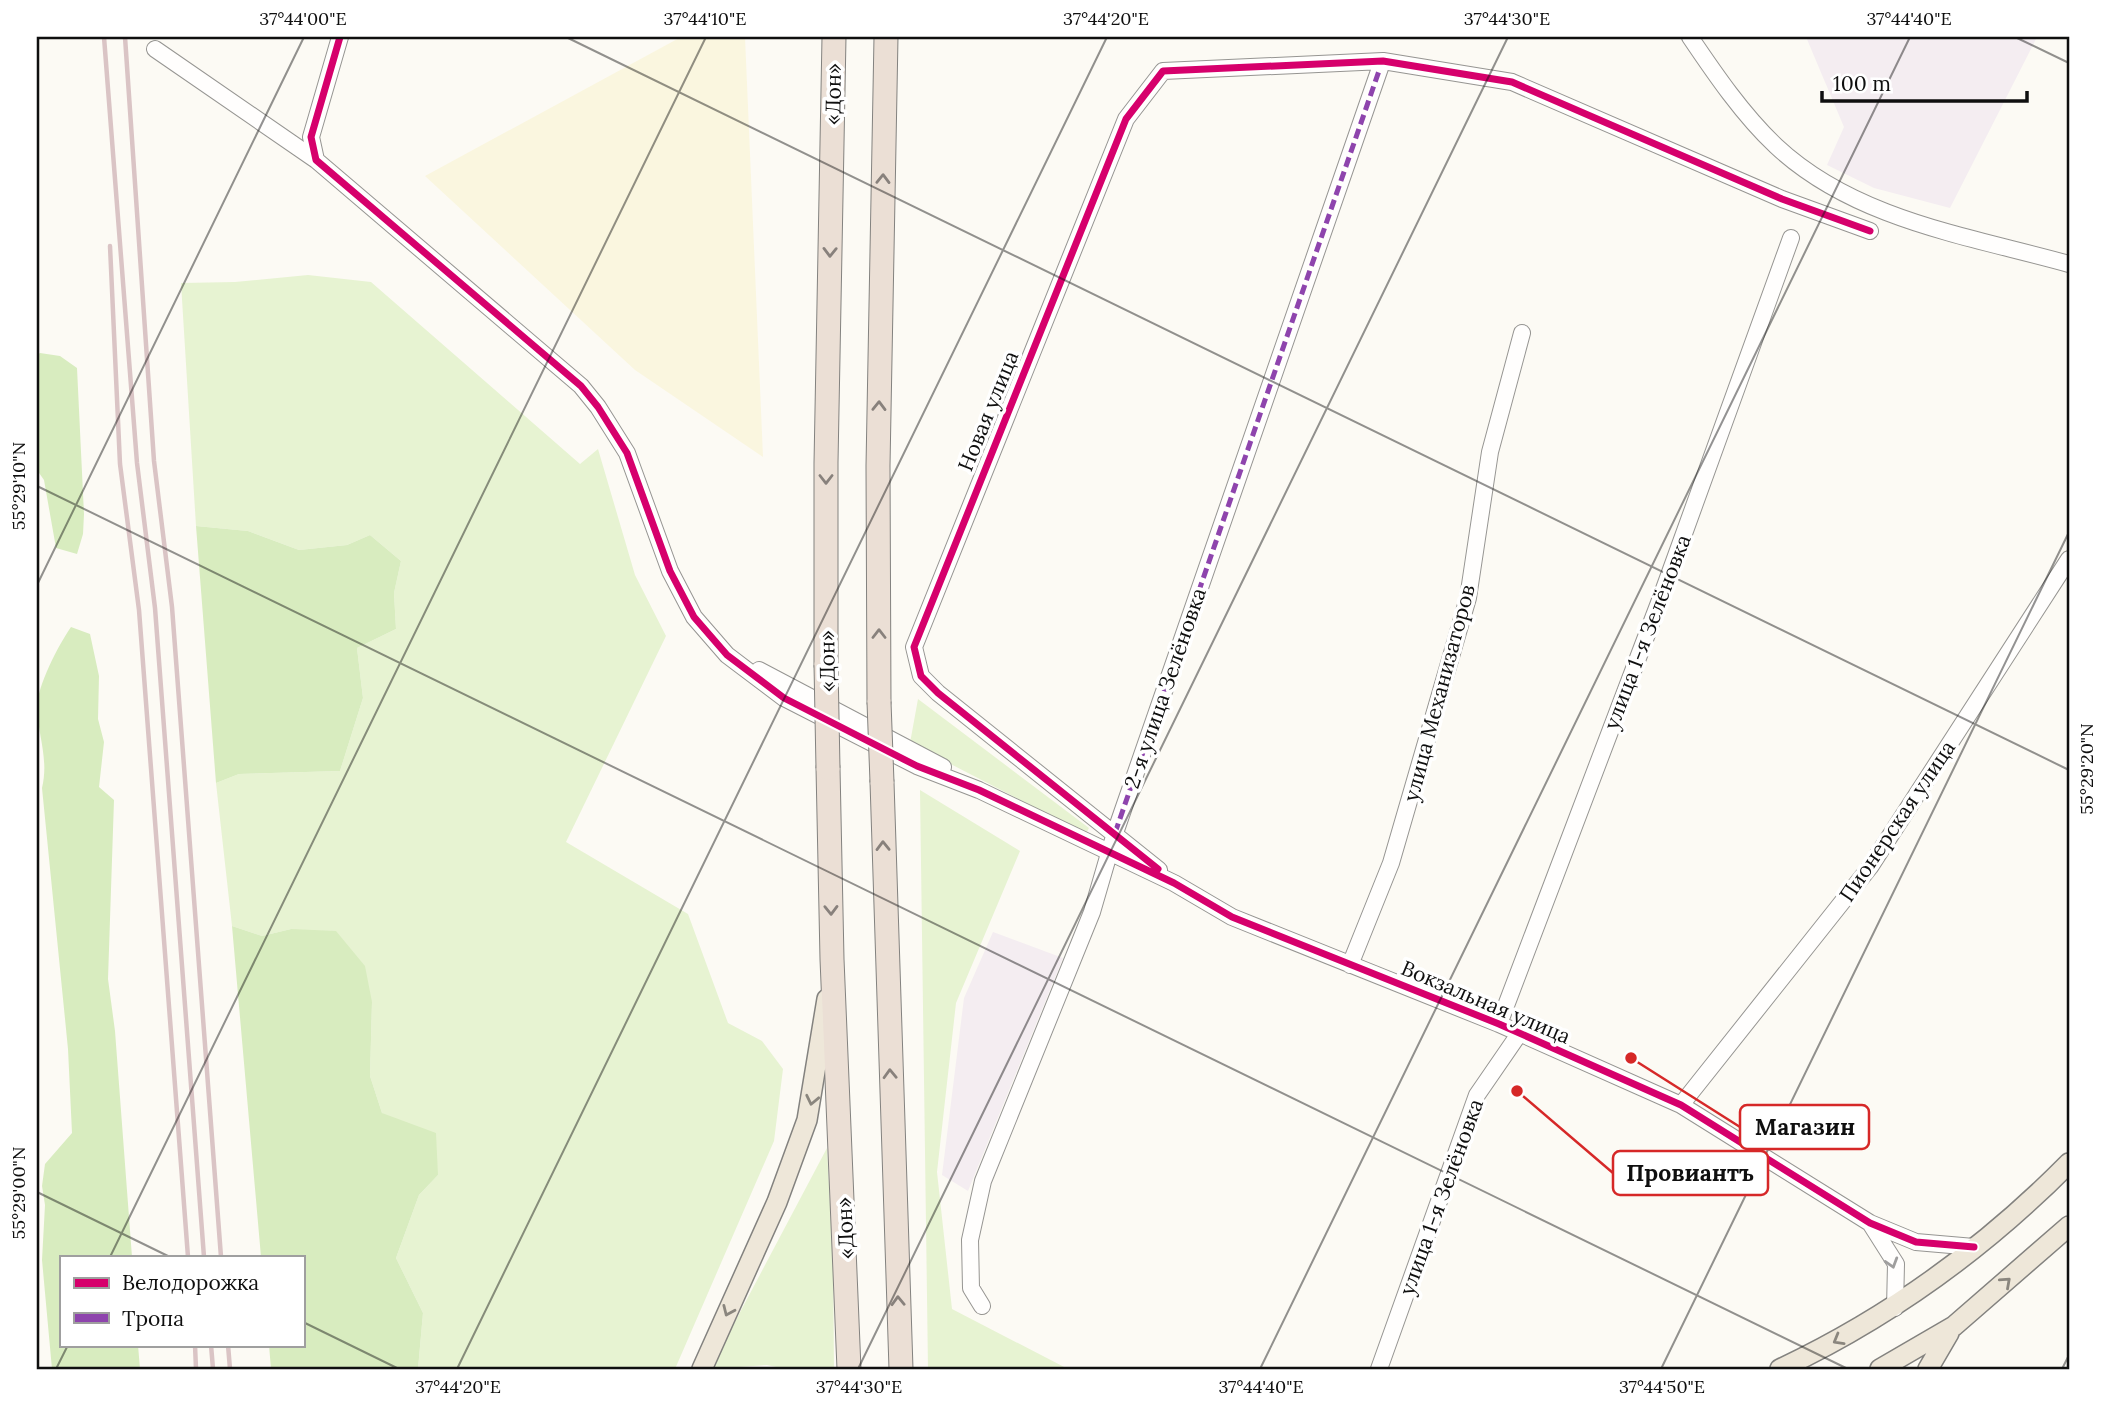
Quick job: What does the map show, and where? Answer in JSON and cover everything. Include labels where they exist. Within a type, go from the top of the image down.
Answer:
[{"type":"highway","name":"«Дон»","points":[[834,37],[826,463],[826,665],[832,959],[849,1369]]},
{"type":"highway","points":[[886,37],[878,466],[879,702],[901,1369]]},
{"type":"main road","points":[[702,1369],[777,1202],[807,1120],[832,959]]},
{"type":"main road","points":[[1780,1369],[1826,1348],[1895,1308],[2036,1196],[2069,1163]]},
{"type":"main road","points":[[1880,1369],[1954,1326],[2069,1226]]},
{"type":"main road","points":[[1928,1369],[1954,1326]]},
{"type":"street","points":[[316,160],[311,137],[340,37]]},
{"type":"street","points":[[1690,37],[1712,70],[1776,146],[1837,190],[1887,214],[2069,264]]},
{"type":"street","points":[[155,49],[316,160]]},
{"type":"street","name":"Новая улица","points":[[1174,883],[938,693],[921,676],[914,647],[959,530],[1132,109],[1163,71],[1382,65],[1512,82],[1782,199],[1870,231]]},
{"type":"street","name":"2-я улица Зелёновка","points":[[982,1306],[971,1288],[970,1240],[983,1181],[1092,912],[1115,833],[1382,65]]},
{"type":"street","name":"Вокзальная улица","points":[[316,160],[580,386],[598,407],[627,453],[641,484],[680,594],[710,638],[767,675],[907,747],[979,790],[1174,883],[1232,917],[1499,1024],[1681,1105],[1870,1223],[1916,1242],[1974,1247]]},
{"type":"street","name":"улица 1-я Зелёновка","points":[[1499,1024],[1660,600],[1791,238]]},
{"type":"street","name":"улица Механизаторов","points":[[1350,965],[1391,863],[1468,597],[1490,452],[1522,333]]},
{"type":"street","name":"Пионерская улица","points":[[1681,1105],[1870,867],[2069,559]]},
{"type":"street","name":"улица 1-я Зелёновка","points":[[1379,1369],[1477,1095],[1519,1034]]},
{"type":"street","name":"Вокзальная улица","points":[[1870,1223],[1896,1264],[1895,1308]]},
{"type":"shaded area","points":[[681,37],[745,37],[763,457],[635,370],[425,176]]},
{"type":"shaded area","points":[[1806,37],[2037,37],[1950,208],[1874,188],[1827,165],[1844,127]]},
{"type":"shaded area","points":[[993,932],[1063,958],[968,1191],[942,1175],[964,998]]},
{"type":"green space","points":[[308,275],[371,282],[580,464],[598,449],[635,575],[666,636],[566,842],[688,914],[728,1023],[762,1041],[783,1069],[774,1141],[675,1369],[418,1369],[423,1313],[396,1258],[419,1195],[438,1175],[382,1113],[370,1076],[372,1002],[291,929],[262,936],[232,926],[216,783],[239,774],[340,771],[363,698],[357,648],[396,629],[394,593],[401,561],[370,535],[347,545],[299,550],[248,531],[196,526],[181,283],[235,282]]},
{"type":"green space","points":[[40,353],[60,356],[77,368],[84,514],[83,534],[77,554],[56,548],[44,480],[37,470],[37,355]]},
{"type":"green space","points":[[196,526],[248,531],[299,550],[347,545],[370,535],[401,561],[394,593],[396,629],[357,648],[363,698],[340,771],[239,774],[216,783]]},
{"type":"green space","points":[[71,627],[90,634],[99,676],[98,719],[104,742],[99,787],[114,800],[108,979],[115,1031],[132,1256],[60,1256],[60,1346],[138,1346],[140,1369],[52,1369],[42,1260],[45,1205],[42,1186],[45,1164],[72,1133],[68,1049],[42,788],[44,757],[37,707],[55,654]]},
{"type":"green space","points":[[918,699],[1089,828],[1086,834],[910,743]]},
{"type":"green space","points":[[920,790],[1020,851],[956,1003],[937,1172],[952,1309],[1068,1369],[928,1369]]},
{"type":"green space","points":[[232,926],[262,936],[291,929],[336,931],[365,966],[372,1002],[370,1076],[382,1113],[436,1133],[438,1175],[419,1195],[396,1258],[423,1313],[418,1369],[271,1369],[269,1346],[304,1346],[304,1256],[261,1256]]},
{"type":"green space","points":[[827,1148],[833,1261],[834,1369],[786,1369],[767,1365],[710,1369]]},
{"type":"railway","points":[[104,37],[137,463],[155,608],[204,1256]]},
{"type":"railway","points":[[125,37],[154,461],[172,607],[221,1256]]},
{"type":"railway","points":[[110,246],[120,464],[139,610],[188,1256]]},
{"type":"railway","points":[[195,1346],[196,1369]]},
{"type":"railway","points":[[211,1346],[213,1369]]},
{"type":"railway","points":[[228,1346],[230,1369]]},
{"type":"marked path","points":[[1115,833],[1380,68]]},
{"type":"cycle path","points":[[340,37],[311,137],[316,160],[581,386],[598,407],[627,453],[670,571],[694,617],[727,655],[784,698],[917,766],[979,790],[1174,883],[1232,917],[1499,1024],[1681,1105],[1870,1223],[1916,1242],[1974,1247]]},
{"type":"cycle path","points":[[1158,869],[938,693],[921,676],[914,647],[1126,119],[1163,71],[1383,61],[1512,82],[1782,199],[1870,231]]},
{"type":"place","name":"Магазин","points":[[1631,1058]]},
{"type":"place","name":"Провиантъ","points":[[1517,1091]]}]
